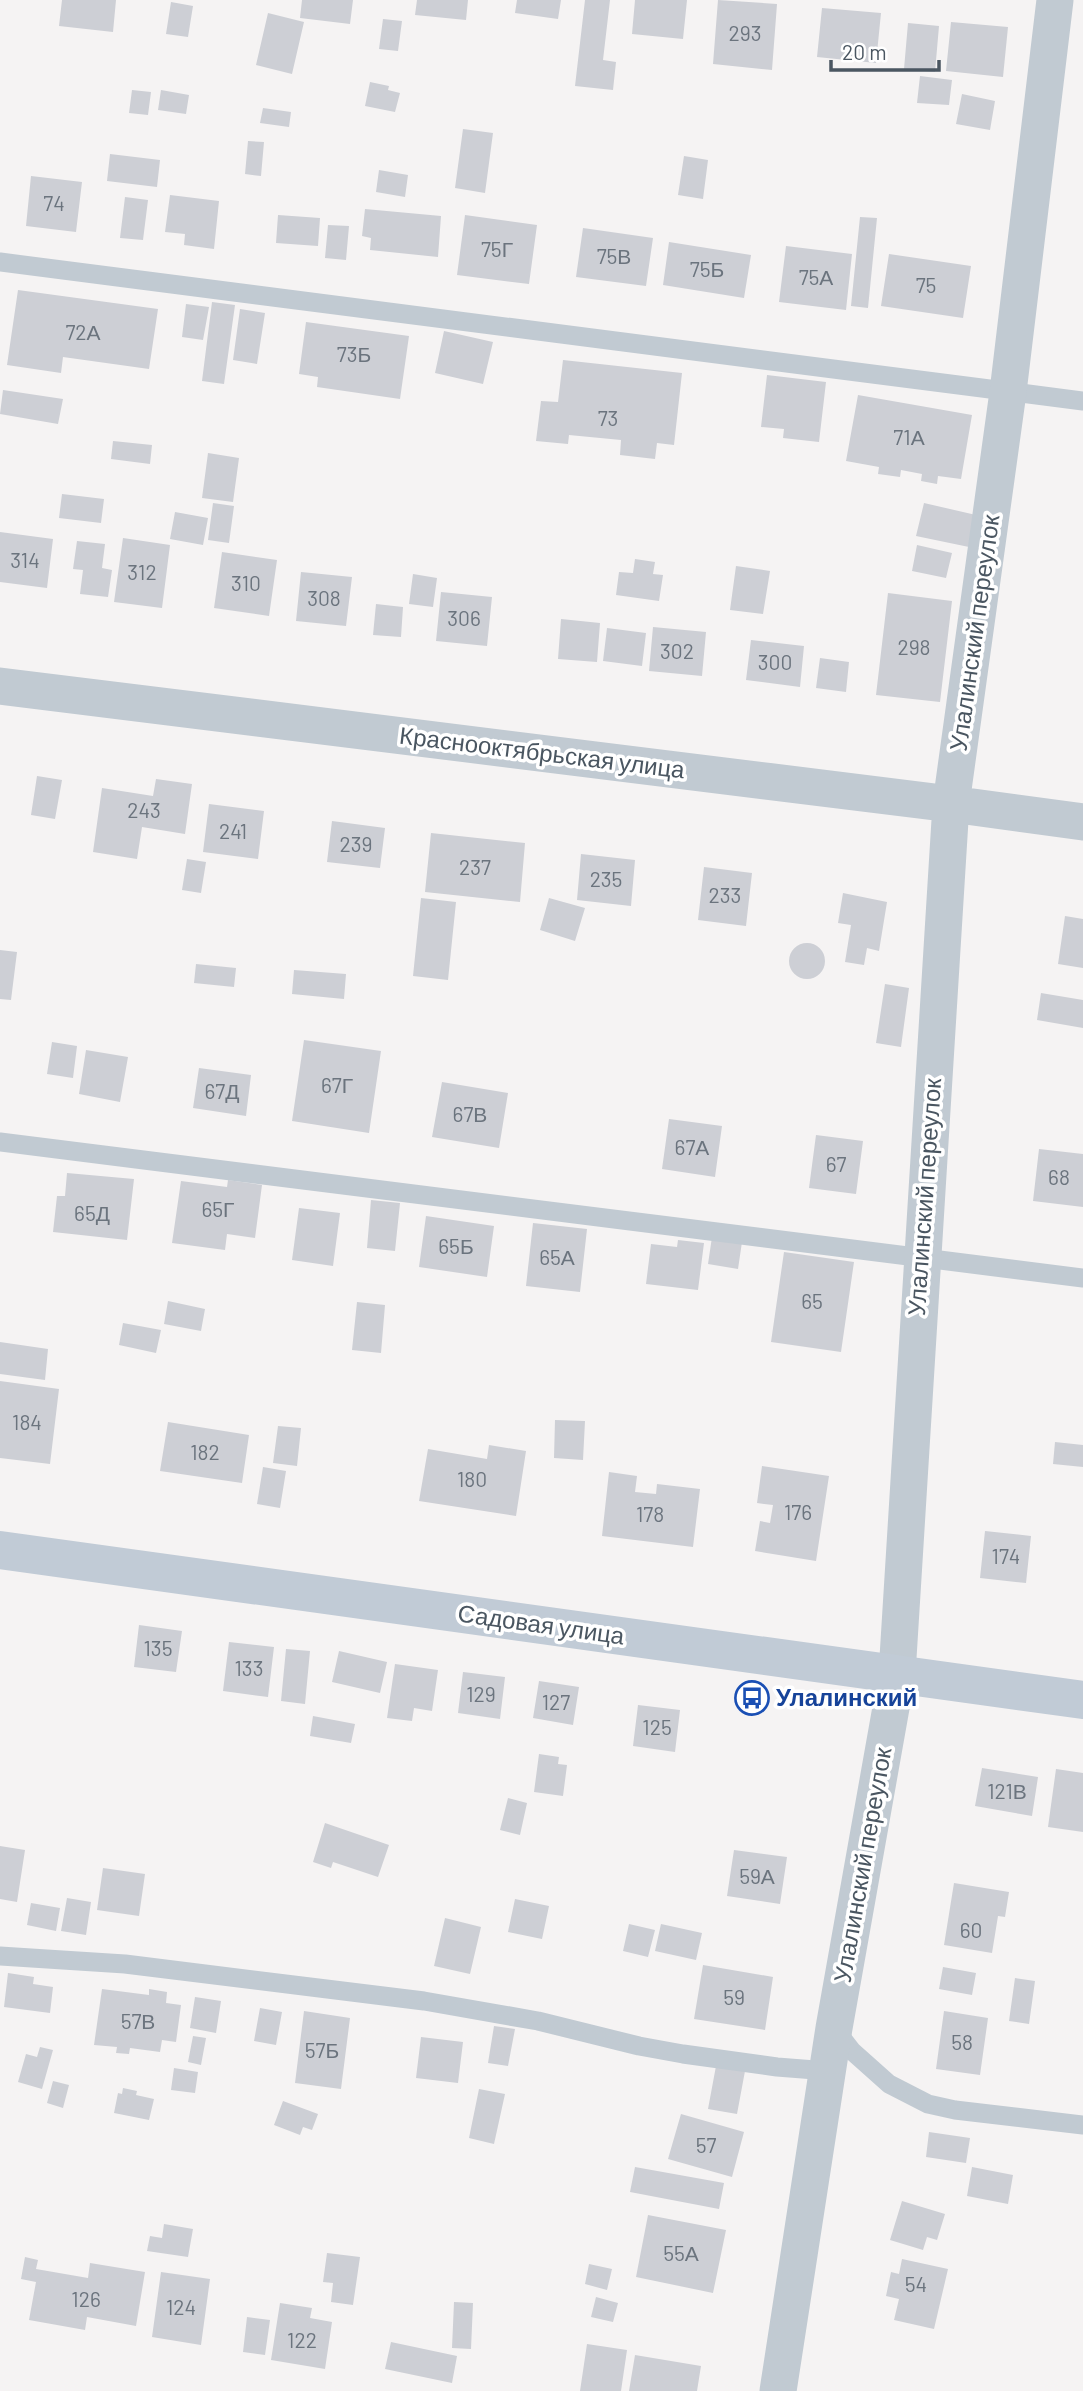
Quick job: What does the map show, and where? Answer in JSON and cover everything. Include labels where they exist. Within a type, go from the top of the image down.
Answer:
[{"type":"main road","name":"Садовая улица","points":[[0,1550],[1083,1700]]},
{"type":"street","name":"Улалинский переулок","points":[[778,2391],[834,2028],[897,1674],[951,804],[1008,392],[1055,0]]},
{"type":"street","name":"Краснооктябрьская улица","points":[[0,686],[1083,822]]},
{"type":"lane","points":[[0,262],[1083,401]]},
{"type":"lane","points":[[0,1142],[1083,1278]]},
{"type":"lane","points":[[0,1956],[125,1964],[425,2001],[538,2021],[639,2046],[777,2067],[828,2071]]},
{"type":"lane","points":[[834,2028],[852,2052],[889,2084],[928,2104],[955,2110],[1083,2125]]},
{"type":"building","points":[[62,0],[116,0],[113,32],[59,26]]},
{"type":"building","points":[[302,0],[353,0],[350,24],[300,18]]},
{"type":"building","points":[[417,0],[468,0],[466,20],[415,15]]},
{"type":"building","points":[[517,0],[561,0],[558,19],[515,13]]},
{"type":"building","points":[[585,0],[610,0],[603,60],[616,62],[613,90],[575,86]]},
{"type":"building","points":[[635,0],[687,0],[683,39],[632,34]]},
{"type":"building","points":[[718,0],[777,4],[772,70],[713,64]]},
{"type":"building","points":[[171,2],[193,6],[188,37],[166,34]]},
{"type":"building","points":[[822,8],[881,13],[876,63],[817,57]]},
{"type":"building","points":[[268,13],[304,22],[292,74],[256,65]]},
{"type":"building","points":[[383,19],[402,21],[398,51],[379,49]]},
{"type":"building","points":[[951,22],[1008,27],[1003,77],[946,71]]},
{"type":"building","points":[[908,23],[939,26],[935,72],[904,69]]},
{"type":"building","points":[[920,76],[952,80],[949,105],[917,103]]},
{"type":"building","points":[[370,82],[389,86],[388,90],[400,93],[395,112],[365,106]]},
{"type":"building","points":[[132,90],[151,92],[148,115],[129,113]]},
{"type":"building","points":[[161,90],[189,95],[186,114],[158,110]]},
{"type":"building","points":[[962,94],[995,101],[990,130],[956,124]]},
{"type":"building","points":[[263,108],[291,112],[289,127],[260,123]]},
{"type":"building","points":[[463,129],[493,133],[485,193],[455,188]]},
{"type":"building","points":[[248,141],[264,142],[261,176],[245,174]]},
{"type":"building","points":[[110,154],[160,160],[157,187],[107,181]]},
{"type":"building","points":[[684,156],[708,160],[703,199],[678,195]]},
{"type":"building","points":[[379,170],[408,175],[405,197],[376,192]]},
{"type":"building","points":[[31,176],[82,182],[76,232],[26,226]]},
{"type":"building","points":[[170,195],[219,201],[214,249],[184,245],[185,234],[165,232]]},
{"type":"building","points":[[125,197],[148,200],[143,240],[120,238]]},
{"type":"building","points":[[365,209],[441,216],[438,257],[370,250],[371,238],[362,236]]},
{"type":"building","points":[[278,215],[320,218],[318,246],[276,243]]},
{"type":"building","points":[[465,215],[537,225],[529,284],[457,275]]},
{"type":"building","points":[[860,217],[877,218],[868,308],[851,306]]},
{"type":"building","points":[[328,225],[349,226],[346,260],[325,258]]},
{"type":"building","points":[[583,228],[653,238],[646,286],[576,277]]},
{"type":"building","points":[[669,242],[751,255],[744,298],[663,285]]},
{"type":"building","points":[[786,246],[852,254],[846,310],[779,302]]},
{"type":"building","points":[[889,254],[971,266],[963,318],[881,306]]},
{"type":"building","points":[[18,290],[158,309],[149,369],[63,357],[61,373],[7,365]]},
{"type":"building","points":[[212,302],[235,305],[224,384],[202,381]]},
{"type":"building","points":[[186,304],[209,307],[203,340],[182,337]]},
{"type":"building","points":[[240,309],[265,313],[257,364],[233,360]]},
{"type":"building","points":[[306,322],[409,336],[400,399],[317,387],[318,377],[299,374]]},
{"type":"building","points":[[444,331],[493,342],[483,384],[435,373]]},
{"type":"building","points":[[563,360],[682,373],[674,445],[657,443],[655,459],[620,455],[621,440],[569,435],[568,444],[536,441],[541,401],[558,402]]},
{"type":"building","points":[[767,375],[826,382],[819,442],[783,438],[784,429],[761,427]]},
{"type":"building","points":[[3,390],[63,399],[58,424],[0,414]]},
{"type":"building","points":[[858,395],[972,415],[961,479],[938,476],[937,484],[921,481],[922,474],[901,470],[900,477],[878,474],[879,467],[846,461]]},
{"type":"building","points":[[113,441],[152,445],[150,464],[111,459]]},
{"type":"building","points":[[208,453],[239,458],[233,502],[202,498]]},
{"type":"building","points":[[62,494],[104,499],[101,523],[59,518]]},
{"type":"building","points":[[213,503],[234,506],[229,543],[208,540]]},
{"type":"building","points":[[924,503],[976,515],[969,547],[916,536]]},
{"type":"building","points":[[175,512],[208,518],[203,545],[170,539]]},
{"type":"building","points":[[0,532],[53,539],[47,588],[0,582]]},
{"type":"building","points":[[123,538],[170,545],[162,608],[114,602]]},
{"type":"building","points":[[77,541],[105,544],[102,568],[112,570],[108,597],[80,594],[83,570],[73,569]]},
{"type":"building","points":[[917,545],[952,553],[946,578],[912,571]]},
{"type":"building","points":[[222,552],[277,560],[269,616],[214,608]]},
{"type":"building","points":[[635,559],[655,562],[653,574],[663,575],[659,601],[616,595],[619,572],[633,573]]},
{"type":"building","points":[[736,566],[770,571],[763,614],[730,610]]},
{"type":"building","points":[[301,572],[352,577],[346,626],[296,621]]},
{"type":"building","points":[[413,574],[437,578],[433,607],[409,604]]},
{"type":"building","points":[[441,592],[492,597],[487,646],[436,641]]},
{"type":"building","points":[[888,593],[952,601],[940,702],[876,695]]},
{"type":"building","points":[[376,604],[403,607],[401,637],[373,635]]},
{"type":"building","points":[[561,619],[600,623],[597,662],[558,659]]},
{"type":"building","points":[[653,627],[706,632],[702,676],[649,671]]},
{"type":"building","points":[[607,628],[646,633],[642,666],[603,661]]},
{"type":"building","points":[[751,640],[804,646],[800,687],[746,680]]},
{"type":"building","points":[[820,658],[849,662],[846,692],[816,688]]},
{"type":"building","points":[[37,776],[62,780],[55,819],[31,815]]},
{"type":"building","points":[[156,779],[192,784],[185,834],[142,827],[137,859],[93,852],[102,788],[153,796]]},
{"type":"building","points":[[209,804],[264,811],[258,859],[203,852]]},
{"type":"building","points":[[332,821],[385,828],[380,868],[327,862]]},
{"type":"building","points":[[431,833],[525,843],[520,902],[425,892]]},
{"type":"building","points":[[581,854],[635,860],[631,906],[577,900]]},
{"type":"building","points":[[187,859],[206,862],[201,893],[182,890]]},
{"type":"building","points":[[704,867],[752,873],[746,926],[698,920]]},
{"type":"building","points":[[843,893],[887,902],[879,951],[867,948],[864,965],[845,962],[851,925],[838,923]]},
{"type":"building","points":[[421,898],[456,902],[448,980],[413,976]]},
{"type":"building","points":[[549,898],[585,908],[575,941],[540,930]]},
{"type":"building","points":[[1065,916],[1083,919],[1083,968],[1058,964]]},
{"type":"building","points":[[807,943],[820,948],[825,961],[820,974],[807,979],[794,974],[789,961],[794,948]]},
{"type":"building","points":[[0,950],[17,952],[11,1000],[0,999]]},
{"type":"building","points":[[196,964],[236,968],[234,987],[194,983]]},
{"type":"building","points":[[294,970],[346,974],[344,999],[292,994]]},
{"type":"building","points":[[885,984],[909,988],[901,1047],[876,1043]]},
{"type":"building","points":[[1041,993],[1083,1000],[1083,1028],[1037,1020]]},
{"type":"building","points":[[304,1040],[381,1051],[369,1133],[292,1121]]},
{"type":"building","points":[[52,1042],[77,1046],[73,1078],[47,1074]]},
{"type":"building","points":[[86,1050],[128,1057],[120,1102],[79,1094]]},
{"type":"building","points":[[199,1068],[251,1075],[246,1116],[193,1108]]},
{"type":"building","points":[[442,1082],[508,1093],[499,1148],[432,1137]]},
{"type":"building","points":[[669,1119],[722,1126],[715,1177],[662,1169]]},
{"type":"building","points":[[816,1135],[863,1141],[856,1194],[809,1188]]},
{"type":"building","points":[[1039,1149],[1083,1154],[1083,1207],[1033,1201]]},
{"type":"building","points":[[67,1173],[134,1179],[127,1240],[53,1232],[57,1196],[65,1196]]},
{"type":"building","points":[[228,1180],[262,1185],[255,1238],[227,1234],[225,1250],[172,1243],[181,1181],[227,1187]]},
{"type":"building","points":[[371,1200],[400,1203],[395,1251],[367,1248]]},
{"type":"building","points":[[299,1208],[340,1213],[333,1266],[292,1260]]},
{"type":"building","points":[[426,1216],[494,1226],[487,1277],[419,1267]]},
{"type":"building","points":[[533,1223],[587,1229],[580,1292],[526,1286]]},
{"type":"building","points":[[712,1237],[742,1242],[738,1269],[708,1264]]},
{"type":"building","points":[[678,1240],[704,1243],[698,1290],[646,1284],[651,1244],[677,1247]]},
{"type":"building","points":[[784,1252],[854,1262],[841,1352],[771,1342]]},
{"type":"building","points":[[168,1301],[205,1309],[201,1331],[164,1324]]},
{"type":"building","points":[[357,1302],[385,1305],[381,1353],[352,1350]]},
{"type":"building","points":[[123,1323],[161,1330],[156,1353],[119,1345]]},
{"type":"building","points":[[0,1342],[48,1349],[45,1380],[0,1374]]},
{"type":"building","points":[[0,1381],[59,1389],[50,1464],[0,1458]]},
{"type":"building","points":[[555,1420],[585,1421],[583,1460],[554,1458]]},
{"type":"building","points":[[168,1422],[249,1435],[242,1483],[160,1471]]},
{"type":"building","points":[[278,1426],[301,1428],[297,1466],[273,1463]]},
{"type":"building","points":[[1055,1442],[1083,1445],[1083,1467],[1053,1464]]},
{"type":"building","points":[[489,1445],[526,1451],[516,1516],[419,1501],[428,1449],[487,1459]]},
{"type":"building","points":[[762,1466],[829,1476],[816,1561],[755,1551],[760,1521],[770,1523],[773,1505],[757,1503]]},
{"type":"building","points":[[263,1467],[286,1471],[280,1508],[257,1504]]},
{"type":"building","points":[[609,1472],[637,1476],[635,1492],[656,1494],[657,1484],[700,1489],[693,1547],[602,1536]]},
{"type":"building","points":[[985,1531],[1031,1536],[1026,1583],[980,1578]]},
{"type":"building","points":[[139,1625],[182,1631],[176,1672],[134,1667]]},
{"type":"building","points":[[229,1642],[274,1647],[268,1697],[223,1691]]},
{"type":"building","points":[[286,1649],[310,1651],[305,1704],[281,1701]]},
{"type":"building","points":[[339,1651],[387,1662],[380,1693],[332,1682]]},
{"type":"building","points":[[395,1664],[438,1670],[432,1711],[414,1708],[412,1721],[387,1718]]},
{"type":"building","points":[[463,1672],[505,1677],[500,1719],[458,1713]]},
{"type":"building","points":[[539,1681],[579,1687],[573,1725],[533,1718]]},
{"type":"building","points":[[638,1705],[680,1710],[675,1752],[633,1746]]},
{"type":"building","points":[[313,1716],[355,1724],[351,1743],[310,1736]]},
{"type":"building","points":[[539,1754],[559,1757],[558,1764],[567,1765],[563,1796],[534,1792]]},
{"type":"building","points":[[982,1768],[1038,1777],[1032,1816],[975,1806]]},
{"type":"building","points":[[1056,1769],[1083,1773],[1083,1832],[1048,1827]]},
{"type":"building","points":[[508,1798],[527,1803],[520,1835],[500,1830]]},
{"type":"building","points":[[325,1823],[389,1845],[378,1877],[333,1862],[331,1868],[313,1862]]},
{"type":"building","points":[[0,1846],[25,1850],[17,1902],[0,1899]]},
{"type":"building","points":[[734,1850],[787,1857],[780,1904],[727,1896]]},
{"type":"building","points":[[103,1868],[145,1874],[139,1916],[97,1910]]},
{"type":"building","points":[[954,1883],[1009,1892],[1005,1917],[998,1916],[992,1953],[944,1945]]},
{"type":"building","points":[[67,1898],[91,1902],[86,1935],[61,1931]]},
{"type":"building","points":[[515,1899],[549,1906],[542,1939],[508,1932]]},
{"type":"building","points":[[31,1903],[60,1908],[56,1931],[27,1925]]},
{"type":"building","points":[[445,1918],[481,1927],[470,1974],[434,1966]]},
{"type":"building","points":[[629,1924],[655,1930],[648,1957],[623,1951]]},
{"type":"building","points":[[661,1924],[702,1933],[696,1960],[655,1951]]},
{"type":"building","points":[[703,1965],[773,1977],[765,2030],[694,2019]]},
{"type":"building","points":[[943,1967],[976,1973],[972,1995],[939,1989]]},
{"type":"building","points":[[8,1973],[34,1977],[33,1984],[53,1987],[50,2013],[4,2007]]},
{"type":"building","points":[[1015,1978],[1035,1981],[1029,2024],[1009,2021]]},
{"type":"building","points":[[102,1989],[149,1995],[149,1989],[167,1992],[166,2003],[181,2005],[176,2042],[162,2040],[160,2052],[130,2048],[129,2054],[116,2053],[117,2047],[94,2045]]},
{"type":"building","points":[[195,1997],[221,2001],[216,2033],[190,2028]]},
{"type":"building","points":[[260,2008],[282,2012],[276,2045],[254,2041]]},
{"type":"building","points":[[304,2011],[350,2018],[341,2089],[295,2083]]},
{"type":"building","points":[[944,2011],[988,2018],[980,2075],[936,2069]]},
{"type":"building","points":[[494,2026],[515,2029],[508,2066],[488,2063]]},
{"type":"building","points":[[193,2036],[206,2038],[201,2065],[188,2062]]},
{"type":"building","points":[[421,2037],[463,2042],[458,2083],[416,2078]]},
{"type":"building","points":[[40,2047],[53,2050],[42,2089],[18,2082],[26,2054],[37,2057]]},
{"type":"building","points":[[716,2066],[745,2071],[737,2114],[708,2109]]},
{"type":"building","points":[[174,2068],[198,2072],[195,2093],[171,2090]]},
{"type":"building","points":[[53,2081],[69,2085],[63,2108],[47,2103]]},
{"type":"building","points":[[123,2088],[137,2091],[136,2095],[154,2099],[149,2120],[114,2113],[118,2093],[122,2094]]},
{"type":"building","points":[[479,2089],[505,2094],[494,2144],[469,2138]]},
{"type":"building","points":[[283,2101],[318,2114],[312,2130],[303,2127],[300,2135],[274,2125]]},
{"type":"building","points":[[681,2114],[744,2132],[732,2177],[668,2159]]},
{"type":"building","points":[[929,2132],[970,2138],[966,2163],[926,2157]]},
{"type":"building","points":[[635,2167],[724,2183],[719,2209],[630,2192]]},
{"type":"building","points":[[972,2167],[1013,2175],[1008,2204],[967,2196]]},
{"type":"building","points":[[902,2201],[945,2214],[937,2240],[927,2237],[923,2250],[890,2240]]},
{"type":"building","points":[[648,2215],[726,2230],[713,2293],[636,2277]]},
{"type":"building","points":[[164,2224],[193,2229],[188,2257],[147,2251],[150,2236],[162,2238]]},
{"type":"building","points":[[327,2253],[360,2257],[353,2305],[331,2302],[333,2283],[323,2282]]},
{"type":"building","points":[[25,2257],[38,2260],[36,2269],[88,2278],[90,2263],[145,2272],[136,2326],[87,2317],[85,2330],[29,2320],[36,2282],[21,2279]]},
{"type":"building","points":[[902,2259],[948,2269],[934,2329],[894,2320],[899,2299],[886,2296],[891,2272],[899,2274]]},
{"type":"building","points":[[589,2264],[612,2269],[607,2290],[585,2284]]},
{"type":"building","points":[[161,2272],[210,2279],[201,2345],[152,2337]]},
{"type":"building","points":[[596,2297],[618,2303],[613,2322],[591,2317]]},
{"type":"building","points":[[454,2302],[473,2303],[471,2349],[452,2348]]},
{"type":"building","points":[[280,2303],[312,2308],[310,2318],[332,2322],[325,2369],[271,2360]]},
{"type":"building","points":[[247,2317],[270,2320],[265,2355],[243,2352]]},
{"type":"building","points":[[391,2342],[457,2356],[452,2383],[385,2369]]},
{"type":"building","points":[[587,2344],[627,2350],[621,2391],[580,2391]]},
{"type":"building","points":[[635,2355],[701,2366],[697,2391],[629,2391]]},
{"type":"place","name":"Улалинский","points":[[752,1698]]}]
